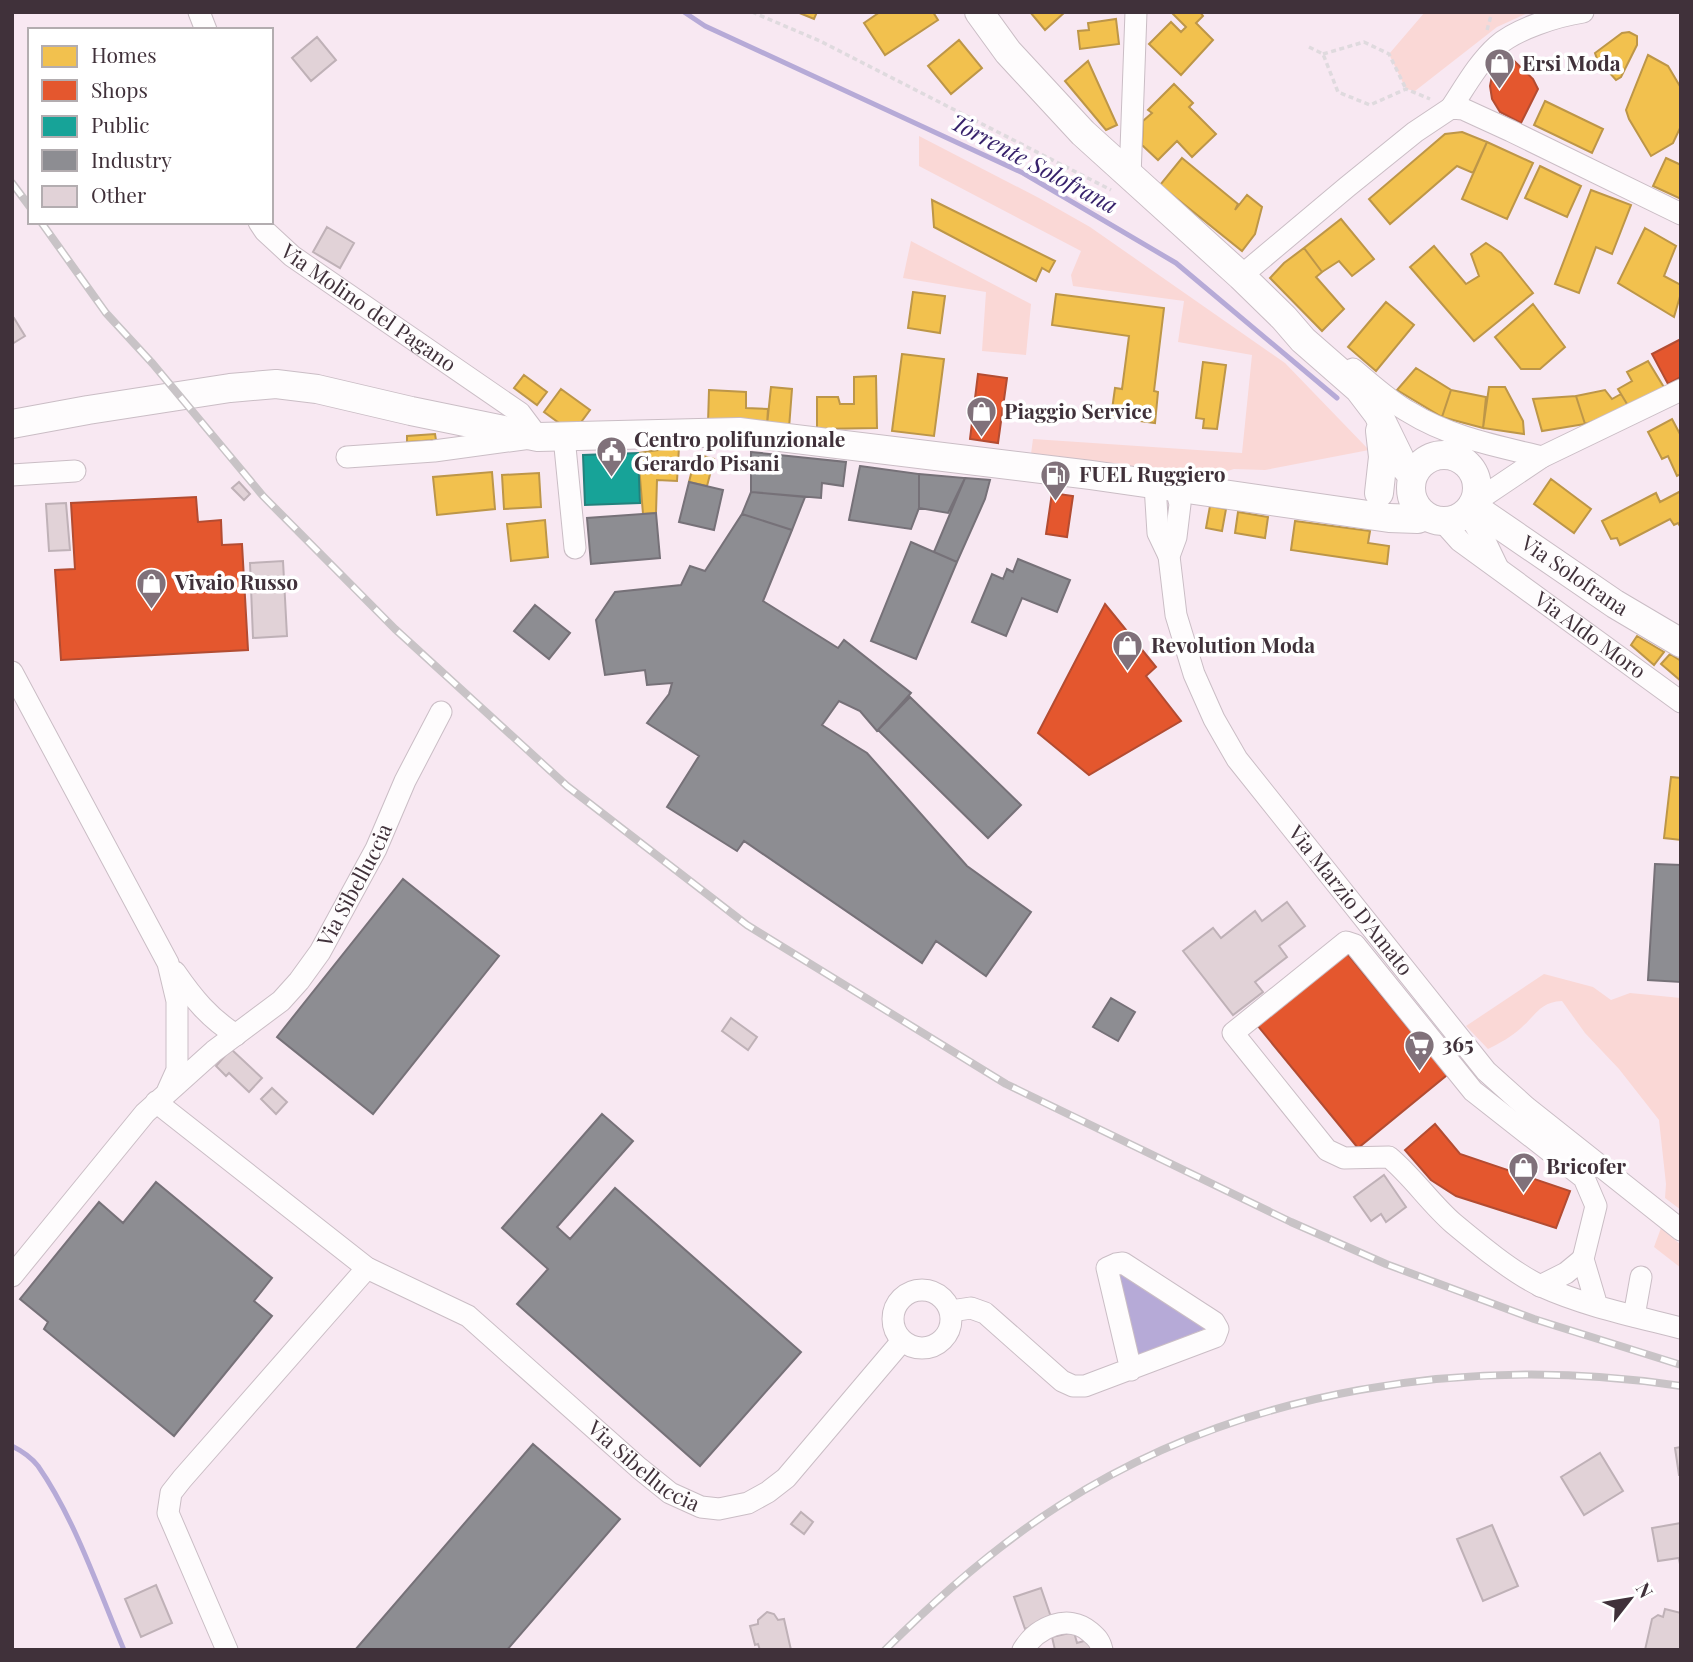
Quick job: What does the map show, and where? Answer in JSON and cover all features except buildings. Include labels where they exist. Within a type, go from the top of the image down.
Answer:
[{"type":"main road","points":[[979,12],[1008,52],[1083,133],[1241,276],[1303,340],[1359,389],[1378,414],[1403,465],[1412,477]]},
{"type":"main road","points":[[12,424],[230,388],[276,384],[317,388],[411,411],[551,437],[739,432],[1077,473],[1389,519],[1418,519],[1457,511]]},
{"type":"main road","points":[[1378,414],[1383,457],[1379,494]]},
{"type":"main road","points":[[1450,455],[1460,459],[1475,475],[1457,511],[1412,500],[1412,477],[1420,464],[1429,458],[1450,455]]},
{"type":"main road","points":[[1346,513],[1412,477]]},
{"type":"main road","name":"Via Solofrana","points":[[1457,511],[1681,643]]},
{"type":"street","points":[[1136,12],[1140,186]]},
{"type":"street","points":[[1241,276],[1415,132],[1451,108],[1471,77],[1499,44],[1541,22],[1583,12]]},
{"type":"street","points":[[1451,108],[1463,109],[1681,214]]},
{"type":"street","name":"Via Molino del Pagano","points":[[260,224],[292,256],[551,437]]},
{"type":"street","points":[[1284,318],[1312,336],[1409,412],[1453,433],[1542,457]]},
{"type":"street","points":[[481,425],[484,389]]},
{"type":"street","points":[[1457,511],[1542,457],[1681,390]]},
{"type":"street","points":[[347,457],[434,451],[551,437],[575,548]]},
{"type":"street","points":[[12,475],[75,471]]},
{"type":"street","name":"Via Marzio D'Amato","points":[[1166,487],[1158,533],[1169,556],[1175,615],[1194,674],[1214,719],[1237,759],[1486,1071],[1552,1140],[1681,1230]]},
{"type":"street","name":"Via Aldo Moro","points":[[1457,511],[1460,541],[1681,702]]},
{"type":"street","name":"Via Sibelluccia","points":[[12,672],[168,963],[198,1005],[216,1023],[236,1035]]},
{"type":"street","name":"Via Sibelluccia","points":[[12,1276],[118,1143],[162,1097],[281,1001],[320,952],[376,849],[405,781],[441,712]]},
{"type":"street","points":[[1355,945],[1373,930]]},
{"type":"street","points":[[1597,1306],[1583,1259],[1596,1206],[1584,1178],[1552,1140],[1491,1106],[1473,1091],[1355,945],[1346,942],[1233,1033],[1327,1150],[1343,1158],[1389,1157],[1409,1174],[1451,1221],[1540,1286],[1597,1306],[1681,1328]]},
{"type":"street","name":"Via Sibelluccia","points":[[162,1097],[177,1070],[177,1001],[168,963]]},
{"type":"street","points":[[1430,1039],[1447,1023]]},
{"type":"street","points":[[1491,1106],[1505,1088]]},
{"type":"street","name":"Via Sibelluccia","points":[[162,1097],[367,1268],[468,1316],[659,1486],[701,1507],[719,1509],[748,1503],[786,1478],[902,1341]]},
{"type":"street","points":[[1540,1286],[1566,1273],[1583,1259]]},
{"type":"street","points":[[951,1311],[971,1308],[985,1313],[1062,1381],[1073,1386],[1085,1386],[1131,1370],[1216,1337],[1218,1329],[1214,1322],[1123,1264],[1107,1268],[1131,1370]]},
{"type":"street","points":[[227,1650],[168,1513],[171,1493],[367,1268]]},
{"type":"street","points":[[1634,1316],[1640,1277]]},
{"type":"street","points":[[931,1291],[940,1295],[951,1311],[950,1331],[938,1345],[919,1349],[902,1341],[896,1333],[893,1314],[897,1304],[911,1292],[931,1291]]},
{"type":"street","points":[[1023,1650],[1027,1643],[1049,1626],[1072,1622],[1085,1628],[1100,1641],[1102,1650]]},
{"type":"path","points":[[752,12],[820,41],[1120,194],[1140,186]]},
{"type":"path","points":[[1323,54],[1364,42],[1389,54],[1406,89],[1451,108]]},
{"type":"path","points":[[1309,47],[1323,54],[1338,92],[1370,106],[1406,89]]},
{"type":"shaded area","points":[[1425,12],[1530,12],[1497,27],[1415,91],[1406,89],[1389,54]]},
{"type":"shaded area","points":[[919,136],[1090,227],[1285,363],[1369,450],[1265,470],[1234,469],[1205,478],[1031,454],[1033,439],[1242,453],[1252,355],[1178,342],[1184,301],[1073,286],[1071,275],[1081,251],[919,166]]},
{"type":"shaded area","points":[[911,241],[1031,304],[1026,355],[982,351],[986,292],[903,278]]},
{"type":"shaded area","points":[[1544,974],[1593,987],[1611,1000],[1630,993],[1681,998],[1681,1210],[1665,1198],[1659,1120],[1619,1069],[1585,1033],[1562,1001],[1543,1007],[1521,1028],[1488,1049],[1466,1026]]},
{"type":"shaded area","points":[[1661,1228],[1681,1245],[1681,1268],[1654,1247]]},
{"type":"shaded area","points":[[1115,1269],[1210,1327],[1135,1356]]},
{"type":"waterway","name":"Torrente Solofrana","points":[[684,12],[705,26],[1023,173],[1176,263],[1337,398]]},
{"type":"waterway","points":[[12,1446],[26,1454],[38,1466],[64,1509],[124,1650]]},
{"type":"railway","points":[[12,183],[28,204]]},
{"type":"railway","points":[[42,224],[106,313],[153,364],[263,496],[395,629],[567,786],[747,925],[1006,1084],[1291,1222],[1386,1264],[1534,1319],[1681,1365]]},
{"type":"railway","points":[[885,1650],[969,1573],[1036,1521],[1130,1465],[1204,1433],[1280,1408],[1359,1390],[1440,1379],[1520,1375],[1601,1377],[1681,1386]]},
{"type":"place","name":"Ersi Moda","points":[[1499,91]]},
{"type":"place","name":"Piaggio Service","points":[[981,439]]},
{"type":"place","name":"Centro polifunzionale Gerardo Pisani","points":[[611,479]]},
{"type":"place","name":"FUEL Ruggiero","points":[[1056,502]]},
{"type":"place","name":"Vivaio Russo","points":[[152,610]]},
{"type":"place","name":"Revolution Moda","points":[[1128,673]]},
{"type":"place","name":"365","points":[[1419,1072]]},
{"type":"place","name":"Bricofer","points":[[1523,1194]]}]
